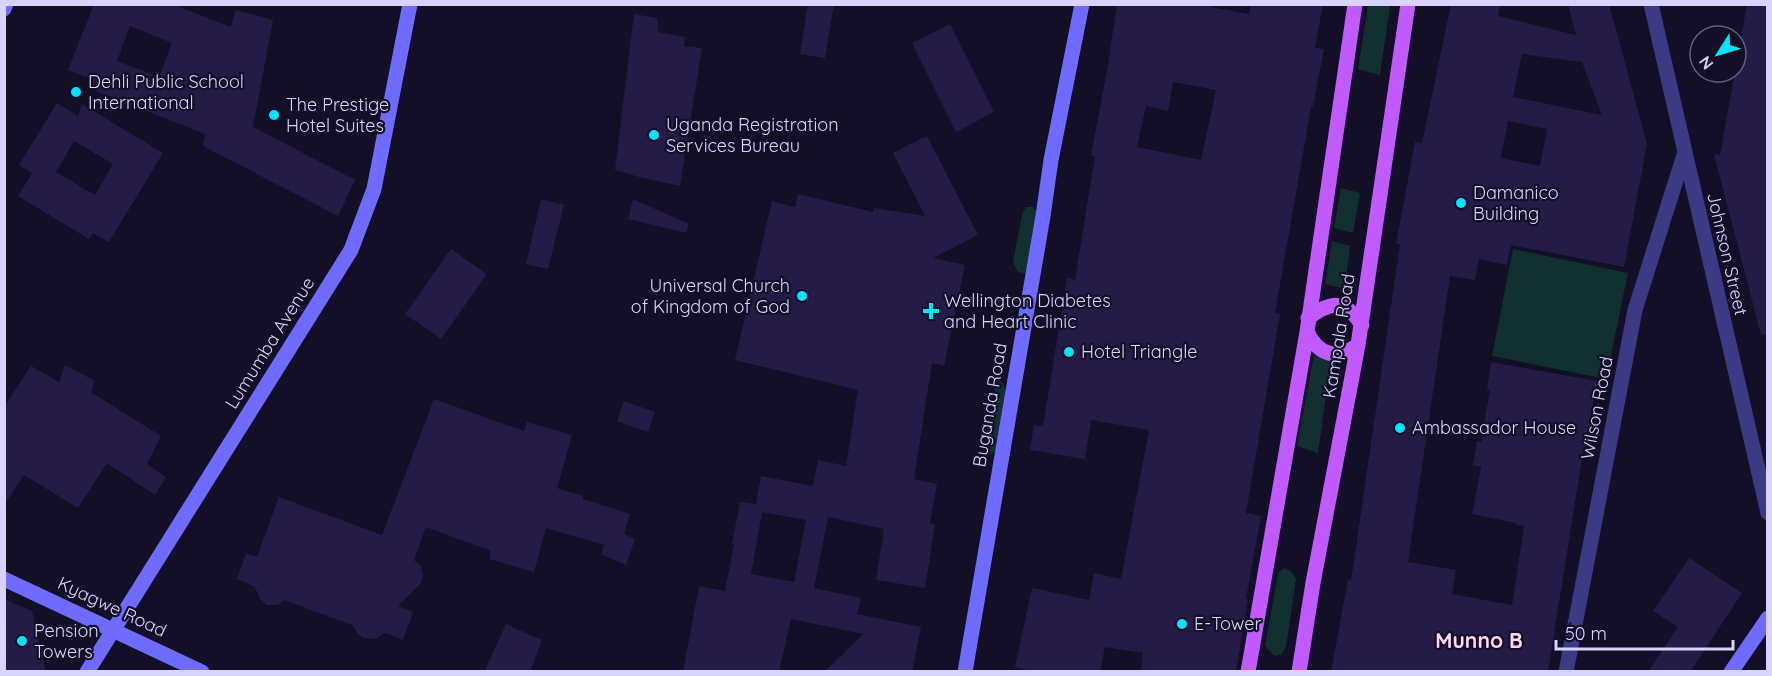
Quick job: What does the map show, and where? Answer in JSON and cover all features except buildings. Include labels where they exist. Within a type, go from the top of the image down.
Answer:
[{"type":"main road","points":[[4,9],[6,4]]},
{"type":"main road","name":"Lumumba Avenue","points":[[87,672],[351,250],[374,189],[410,4]]},
{"type":"main road","name":"Buganda Road","points":[[965,672],[1051,160],[1082,4]]},
{"type":"main road","name":"Kampala Road","points":[[1248,672],[1308,325],[1355,4]]},
{"type":"main road","name":"Kampala Road","points":[[1299,672],[1313,583],[1359,345],[1408,4]]},
{"type":"main road","points":[[1359,345],[1340,354],[1329,353],[1319,349],[1312,342],[1308,325],[1322,308],[1331,305],[1341,305],[1350,309],[1362,324]]},
{"type":"main road","name":"Kyagwe Road","points":[[4,579],[202,672]]},
{"type":"main road","points":[[1731,672],[1767,618]]},
{"type":"street","name":"Johnson Street","points":[[1650,4],[1767,513]]},
{"type":"street","name":"Wilson Road","points":[[1566,672],[1635,310],[1684,155]]},
{"type":"green space","points":[[1368,5],[1390,6],[1380,75],[1358,69]]},
{"type":"green space","points":[[1341,188],[1360,193],[1353,233],[1334,228]]},
{"type":"green space","points":[[1026,207],[1033,207],[1038,212],[1030,267],[1025,273],[1018,272],[1013,262],[1022,215]]},
{"type":"green space","points":[[1332,241],[1350,246],[1345,289],[1325,284]]},
{"type":"green space","points":[[1513,249],[1628,273],[1606,379],[1492,356]]},
{"type":"green space","points":[[1314,355],[1331,360],[1318,453],[1297,446]]},
{"type":"green space","points":[[1000,381],[1006,391],[997,451],[989,455],[986,442],[996,384]]},
{"type":"green space","points":[[1284,568],[1291,571],[1296,579],[1286,647],[1282,654],[1275,656],[1265,646],[1278,573]]},
{"type":"place","name":"Dehli Public School International","points":[[76,92]]},
{"type":"place","name":"The Prestige Hotel Suites","points":[[274,115]]},
{"type":"place","name":"Uganda Registration Services Bureau","points":[[654,135]]},
{"type":"place","name":"Damanico Building","points":[[1461,203]]},
{"type":"place","name":"Universal Church of Kingdom of God","points":[[802,296]]},
{"type":"place","name":"Wellington Diabetes and Heart Clinic","points":[[931,311]]},
{"type":"place","name":"Hotel Triangle","points":[[1069,352]]},
{"type":"place","name":"Ambassador House","points":[[1400,428]]},
{"type":"place","name":"E-Tower","points":[[1182,624]]},
{"type":"place","name":"Pension Towers","points":[[22,641]]},
{"type":"district","name":"Munno B","points":[[1479,641]]}]
